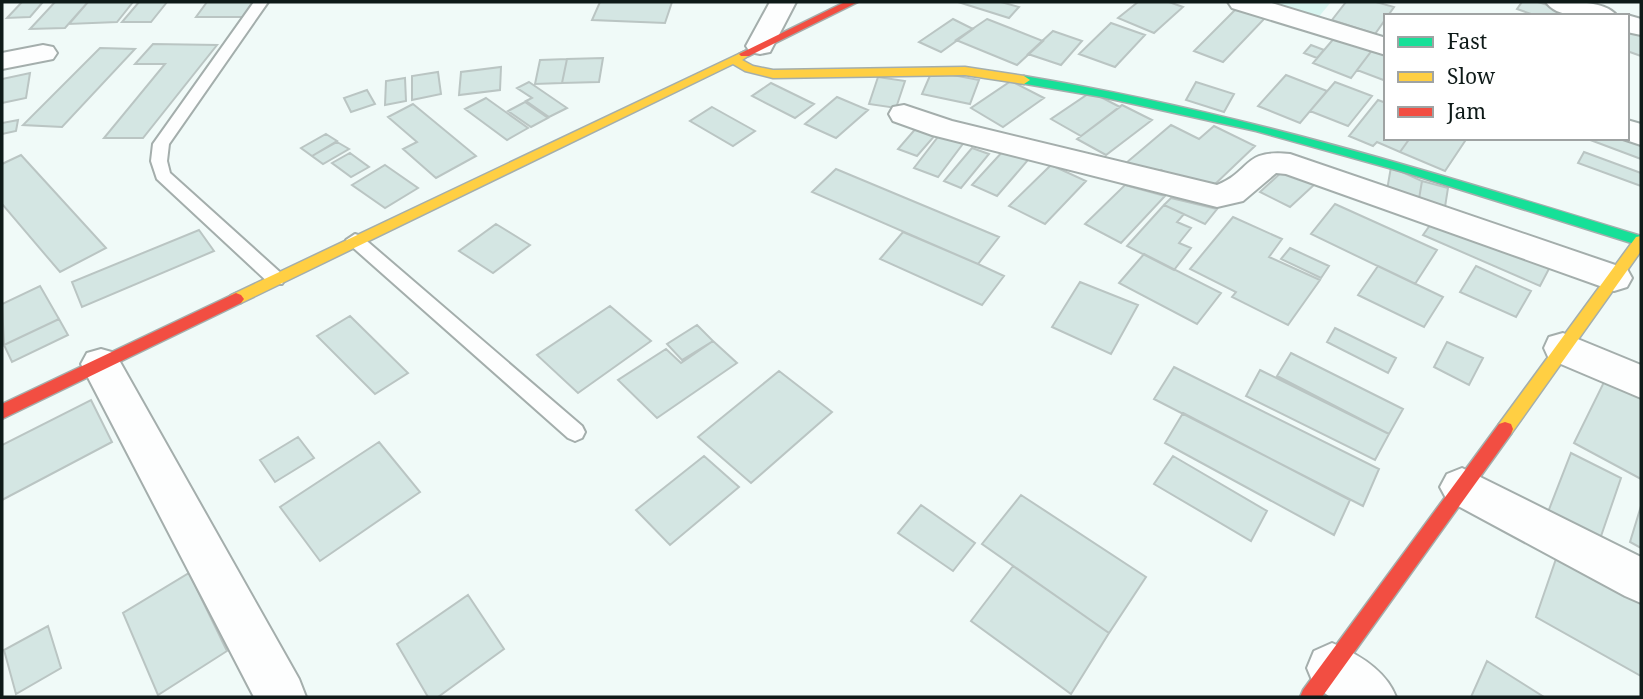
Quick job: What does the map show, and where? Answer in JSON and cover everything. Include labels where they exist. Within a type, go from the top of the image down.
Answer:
[{"type":"street","points":[[760,46],[783,2]]},
{"type":"street","points":[[2,412],[853,2]]},
{"type":"street","points":[[1241,2],[1384,46]]},
{"type":"street","points":[[1559,2],[1598,14]]},
{"type":"street","points":[[2,61],[43,53]]},
{"type":"street","points":[[732,60],[749,69],[773,74],[965,71],[1061,85],[1349,151],[1641,241],[1321,683],[1371,697]]},
{"type":"street","points":[[904,114],[943,128],[1217,196],[1231,193],[1269,162],[1290,164],[1614,278]]},
{"type":"street","points":[[1563,348],[1641,382]]},
{"type":"street","points":[[101,364],[281,697]]},
{"type":"street","points":[[1462,487],[1641,581]]},
{"type":"lane","points":[[261,2],[161,144],[159,161],[163,175],[276,279]]},
{"type":"lane","points":[[355,240],[575,432]]},
{"type":"shaded area","points":[[1254,2],[1331,2],[1317,19]]},
{"type":"building","points":[[22,2],[43,2],[30,17],[7,18]]},
{"type":"building","points":[[55,2],[88,2],[65,28],[30,29]]},
{"type":"building","points":[[88,2],[133,2],[117,22],[69,24]]},
{"type":"building","points":[[139,2],[167,2],[151,22],[122,22]]},
{"type":"building","points":[[207,2],[254,2],[245,17],[196,17]]},
{"type":"building","points":[[600,2],[672,2],[665,23],[592,20]]},
{"type":"building","points":[[958,2],[1001,2],[1019,7],[1009,18]]},
{"type":"building","points":[[1138,2],[1169,2],[1183,7],[1154,33],[1118,18]]},
{"type":"building","points":[[1346,2],[1376,2],[1394,7],[1389,14],[1384,14],[1384,21],[1375,34],[1332,20]]},
{"type":"building","points":[[1522,2],[1538,2],[1576,14],[1531,14],[1517,9]]},
{"type":"building","points":[[1238,7],[1266,17],[1223,62],[1194,51]]},
{"type":"building","points":[[953,19],[973,29],[941,52],[919,42]]},
{"type":"building","points":[[987,19],[1043,41],[1017,65],[956,40]]},
{"type":"building","points":[[1111,23],[1145,35],[1115,67],[1079,54]]},
{"type":"building","points":[[1053,31],[1082,41],[1061,65],[1028,54]]},
{"type":"building","points":[[1629,31],[1641,34],[1641,56],[1629,52]]},
{"type":"building","points":[[1336,36],[1373,49],[1351,78],[1313,63]]},
{"type":"building","points":[[153,44],[217,45],[143,138],[104,138],[165,64],[135,64]]},
{"type":"building","points":[[1311,45],[1324,50],[1317,58],[1304,53]]},
{"type":"building","points":[[100,48],[135,49],[62,127],[23,125]]},
{"type":"building","points":[[1373,49],[1384,53],[1384,80],[1357,70]]},
{"type":"building","points":[[603,58],[599,82],[562,83],[567,59]]},
{"type":"building","points":[[567,59],[562,83],[535,84],[540,60]]},
{"type":"building","points":[[501,67],[500,90],[459,95],[461,72]]},
{"type":"building","points":[[932,71],[979,80],[970,104],[922,94]]},
{"type":"building","points":[[438,72],[441,94],[412,100],[412,76]]},
{"type":"building","points":[[30,73],[26,98],[2,103],[2,79]]},
{"type":"building","points":[[1286,75],[1327,91],[1300,123],[1258,106]]},
{"type":"building","points":[[878,77],[905,81],[896,108],[869,104]]},
{"type":"building","points":[[405,78],[406,101],[385,105],[386,81]]},
{"type":"building","points":[[1011,81],[1044,98],[1003,127],[971,108]]},
{"type":"building","points":[[529,82],[567,108],[549,117],[526,101],[532,98],[517,88]]},
{"type":"building","points":[[1196,82],[1234,94],[1224,112],[1186,100]]},
{"type":"building","points":[[1335,82],[1372,96],[1348,126],[1310,111]]},
{"type":"building","points":[[771,83],[814,104],[795,118],[752,96]]},
{"type":"building","points":[[367,90],[375,104],[351,112],[344,98]]},
{"type":"building","points":[[1091,92],[1120,107],[1081,136],[1051,119]]},
{"type":"building","points":[[837,97],[868,110],[836,138],[805,124]]},
{"type":"building","points":[[486,98],[528,128],[507,140],[465,109]]},
{"type":"building","points":[[1378,100],[1384,102],[1384,140],[1409,140],[1400,152],[1377,142],[1373,146],[1349,136]]},
{"type":"building","points":[[525,102],[548,118],[531,127],[508,111]]},
{"type":"building","points":[[413,104],[476,156],[436,178],[403,149],[417,142],[388,117]]},
{"type":"building","points":[[1122,105],[1152,120],[1106,155],[1077,139]]},
{"type":"building","points":[[712,107],[755,131],[733,146],[690,121]]},
{"type":"building","points":[[18,120],[16,131],[2,134],[2,123]]},
{"type":"building","points":[[1171,125],[1199,139],[1214,126],[1255,146],[1212,187],[1191,186],[1161,170],[1152,177],[1126,163]]},
{"type":"building","points":[[918,126],[937,133],[917,156],[898,149]]},
{"type":"building","points":[[941,133],[965,141],[938,177],[914,168]]},
{"type":"building","points":[[326,134],[337,141],[312,156],[301,148]]},
{"type":"building","points":[[1629,139],[1641,143],[1641,159],[1590,140]]},
{"type":"building","points":[[1409,140],[1466,140],[1445,171],[1400,152]]},
{"type":"building","points":[[337,142],[349,149],[323,164],[312,156]]},
{"type":"building","points":[[972,148],[989,154],[961,188],[944,181]]},
{"type":"building","points":[[1004,150],[1028,160],[997,196],[972,185]]},
{"type":"building","points":[[1584,152],[1641,173],[1641,186],[1578,163]]},
{"type":"building","points":[[350,153],[369,167],[351,177],[332,163]]},
{"type":"building","points":[[21,155],[106,248],[60,272],[2,204],[2,164]]},
{"type":"building","points":[[385,165],[418,188],[385,208],[352,185]]},
{"type":"building","points":[[1051,165],[1086,181],[1045,224],[1009,206]]},
{"type":"building","points":[[1391,167],[1422,181],[1419,199],[1387,190]]},
{"type":"building","points":[[836,169],[999,237],[978,264],[812,192]]},
{"type":"building","points":[[1285,169],[1315,184],[1290,207],[1260,192]]},
{"type":"building","points":[[1422,181],[1448,188],[1445,207],[1419,199]]},
{"type":"building","points":[[1125,185],[1165,196],[1121,243],[1085,224]]},
{"type":"building","points":[[1171,198],[1217,209],[1205,224],[1164,205]]},
{"type":"building","points":[[1335,204],[1437,250],[1415,284],[1311,234]]},
{"type":"building","points":[[1164,205],[1184,214],[1177,222],[1191,228],[1179,243],[1191,248],[1174,270],[1127,246]]},
{"type":"building","points":[[1233,217],[1282,239],[1269,257],[1320,280],[1288,325],[1232,297],[1236,292],[1190,269]]},
{"type":"building","points":[[1433,221],[1552,263],[1540,286],[1423,235]]},
{"type":"building","points":[[496,224],[530,245],[493,273],[459,251]]},
{"type":"building","points":[[199,230],[214,251],[82,307],[72,282]]},
{"type":"building","points":[[903,232],[1004,276],[982,305],[880,259]]},
{"type":"building","points":[[1290,248],[1329,266],[1321,278],[1281,259]]},
{"type":"building","points":[[1144,254],[1221,293],[1197,324],[1119,283]]},
{"type":"building","points":[[1378,266],[1443,297],[1424,327],[1358,295]]},
{"type":"building","points":[[1476,266],[1531,291],[1516,317],[1460,292]]},
{"type":"building","points":[[1080,282],[1138,305],[1111,354],[1052,327]]},
{"type":"building","points":[[40,286],[59,319],[4,345],[2,304]]},
{"type":"building","points":[[610,306],[651,341],[578,393],[537,355]]},
{"type":"building","points":[[350,316],[408,373],[375,394],[317,336]]},
{"type":"building","points":[[59,319],[68,335],[12,362],[4,345]]},
{"type":"building","points":[[697,325],[713,341],[682,360],[667,344]]},
{"type":"building","points":[[1335,328],[1396,358],[1388,373],[1327,342]]},
{"type":"building","points":[[713,341],[737,363],[657,418],[618,380],[666,349],[681,363]]},
{"type":"building","points":[[1447,342],[1483,358],[1469,385],[1434,367]]},
{"type":"building","points":[[1291,353],[1403,409],[1389,434],[1277,376]]},
{"type":"building","points":[[1174,367],[1379,469],[1363,506],[1154,399]]},
{"type":"building","points":[[1260,370],[1389,434],[1375,460],[1246,396]]},
{"type":"building","points":[[779,371],[832,412],[751,483],[698,437]]},
{"type":"building","points":[[1605,380],[1641,398],[1641,479],[1574,443]]},
{"type":"building","points":[[91,400],[112,442],[2,500],[2,445]]},
{"type":"building","points":[[1183,413],[1350,500],[1334,535],[1165,443]]},
{"type":"building","points":[[298,437],[314,458],[275,482],[260,460]]},
{"type":"building","points":[[379,442],[420,492],[320,561],[280,507]]},
{"type":"building","points":[[1571,453],[1621,478],[1600,539],[1548,512]]},
{"type":"building","points":[[704,456],[739,487],[670,545],[636,510]]},
{"type":"building","points":[[1173,456],[1267,511],[1251,541],[1154,484]]},
{"type":"building","points":[[1021,495],[1146,577],[1109,633],[982,544]]},
{"type":"building","points":[[921,505],[975,543],[953,571],[898,533]]},
{"type":"building","points":[[1641,506],[1641,548],[1630,542]]},
{"type":"building","points":[[1557,556],[1596,566],[1641,589],[1641,676],[1536,617]]},
{"type":"building","points":[[1013,566],[1109,633],[1071,694],[971,621]]},
{"type":"building","points":[[189,573],[227,651],[158,695],[123,613]]},
{"type":"building","points":[[468,595],[504,649],[438,697],[428,697],[397,644]]},
{"type":"building","points":[[48,626],[61,668],[16,694],[4,650]]},
{"type":"building","points":[[1487,661],[1544,697],[1471,697]]},
{"type":"traffic: fast","points":[[1024,80],[1180,109],[1335,148],[1641,241]]},
{"type":"traffic: slow","points":[[236,299],[745,54]]},
{"type":"traffic: slow","points":[[732,59],[749,69],[773,74],[965,71],[1024,80]]},
{"type":"traffic: slow","points":[[1505,429],[1641,241]]},
{"type":"traffic: jam","points":[[745,54],[853,2]]},
{"type":"traffic: jam","points":[[2,412],[236,299]]},
{"type":"traffic: jam","points":[[1310,697],[1505,429]]}]
